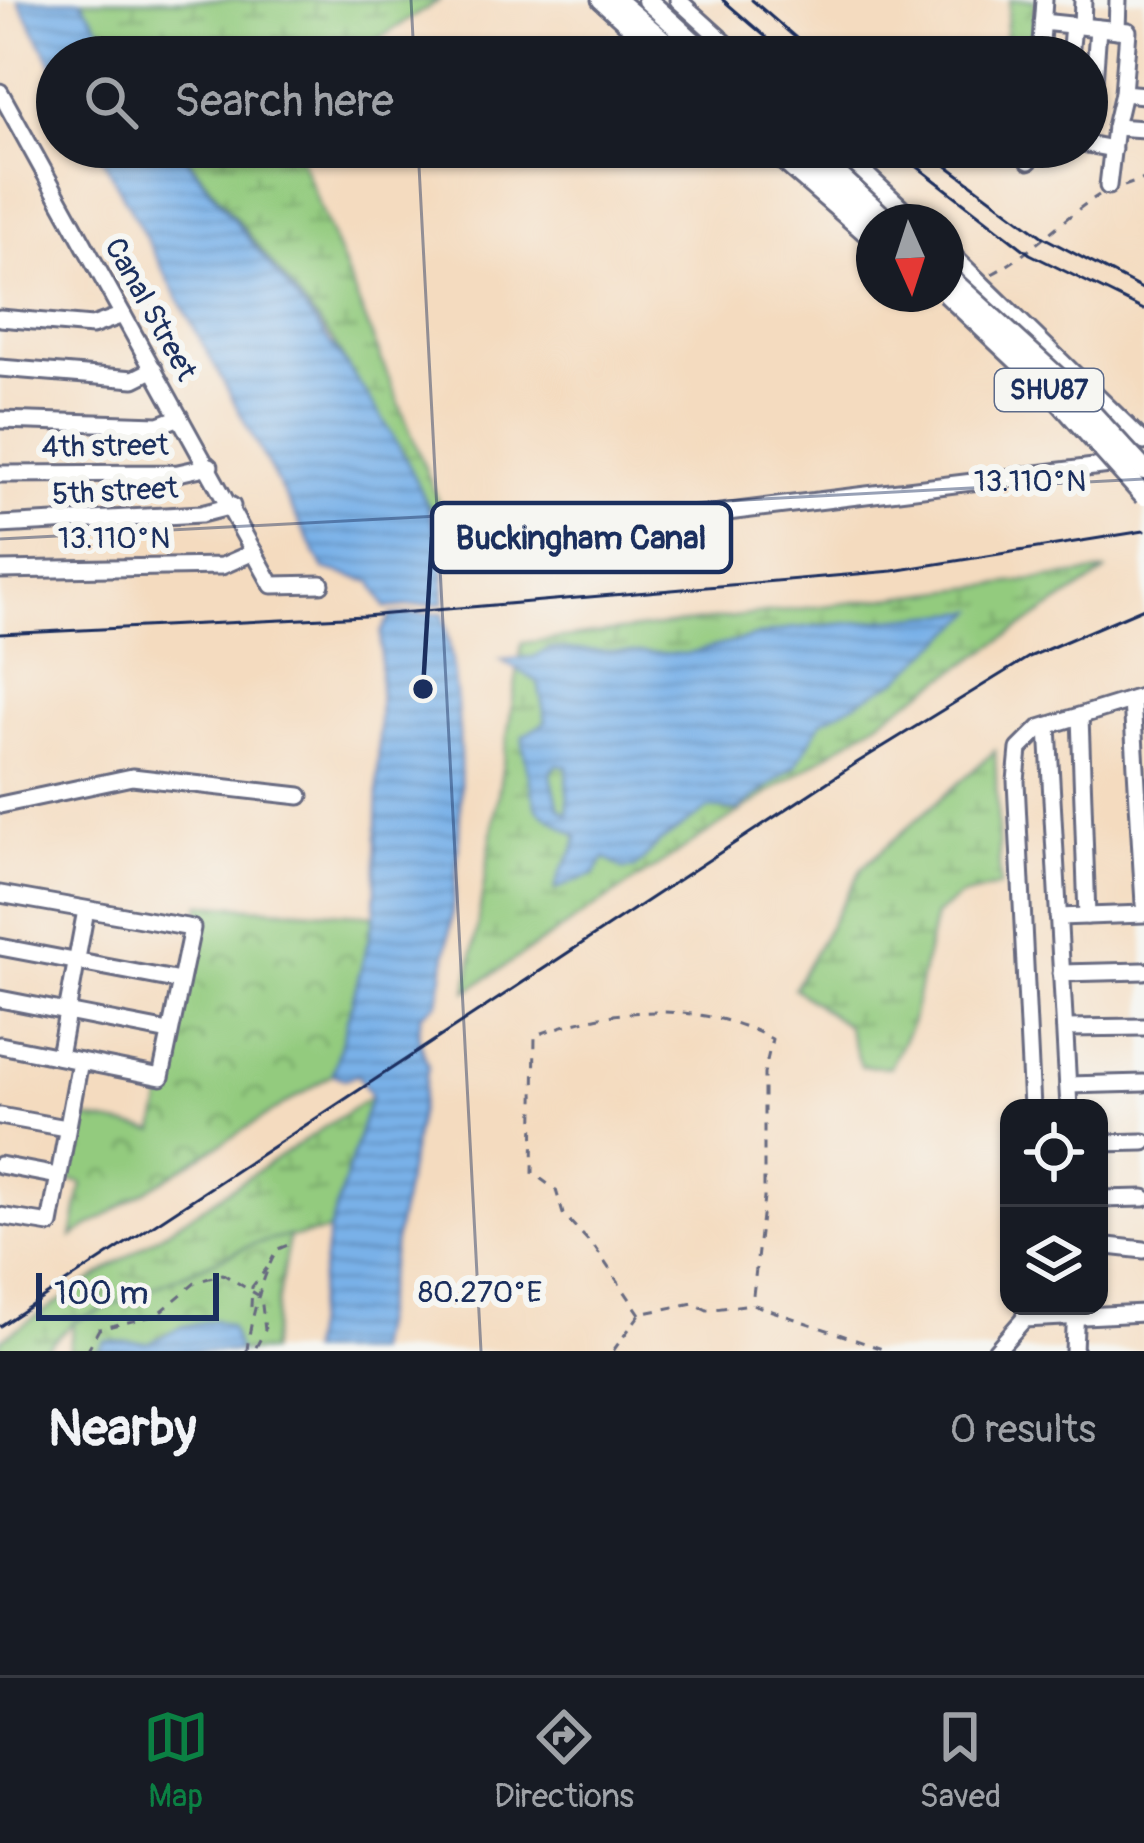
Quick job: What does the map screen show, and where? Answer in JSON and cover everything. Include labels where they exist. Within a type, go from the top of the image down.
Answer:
[{"type":"main road","points":[[616,0],[658,36]]},
{"type":"main road","points":[[647,0],[687,36]]},
{"type":"main road","points":[[807,168],[856,212]]},
{"type":"main road","points":[[831,168],[870,204]]},
{"type":"main road","name":"SHU87","points":[[964,291],[1064,382],[1144,470]]},
{"type":"main road","name":"SHU87","points":[[959,312],[1052,393],[1144,496]]},
{"type":"street","points":[[600,0],[640,36]]},
{"type":"street","points":[[678,0],[718,36]]},
{"type":"street","points":[[1041,36],[1044,0]]},
{"type":"street","points":[[1082,0],[1085,36]]},
{"type":"street","points":[[1117,30],[1118,0]]},
{"type":"street","points":[[1042,22],[1128,31],[1108,185]]},
{"type":"street","points":[[1079,36],[1084,26]]},
{"type":"street","name":"Canal Street","points":[[0,92],[36,157]]},
{"type":"street","points":[[1123,93],[1144,95]]},
{"type":"street","points":[[1108,117],[1144,129]]},
{"type":"street","points":[[1108,147],[1113,148]]},
{"type":"street","name":"Canal Street","points":[[42,168],[254,552]]},
{"type":"street","points":[[790,168],[856,225]]},
{"type":"street","points":[[859,168],[898,204]]},
{"type":"street","points":[[964,266],[1144,442]]},
{"type":"street","points":[[964,286],[977,278]]},
{"type":"street","points":[[957,312],[1110,465]]},
{"type":"street","points":[[0,318],[92,326],[123,315]]},
{"type":"street","points":[[0,368],[134,379],[154,369]]},
{"type":"street","points":[[0,420],[159,425],[180,417]]},
{"type":"street","points":[[476,542],[1110,465],[1130,469],[1144,460]]},
{"type":"street","name":"4th street","points":[[0,474],[178,473],[210,466]]},
{"type":"street","name":"5th street","points":[[0,525],[201,514],[232,506]]},
{"type":"street","points":[[0,570],[222,566],[254,552],[276,587],[321,584]]},
{"type":"street","points":[[1032,1099],[1016,781],[1019,748],[1048,726],[1138,698],[1144,904]]},
{"type":"street","points":[[1080,716],[1087,916]]},
{"type":"street","points":[[1048,726],[1069,1099]]},
{"type":"street","points":[[0,805],[132,777],[300,796]]},
{"type":"street","points":[[0,894],[192,928],[161,1077],[0,1045]]},
{"type":"street","points":[[59,1056],[86,910]]},
{"type":"street","points":[[1058,917],[1144,914]]},
{"type":"street","points":[[0,947],[180,981]]},
{"type":"street","points":[[1061,973],[1144,971]]},
{"type":"street","points":[[0,999],[169,1031]]},
{"type":"street","points":[[1065,1028],[1144,1027]]},
{"type":"street","points":[[0,1216],[50,1224],[80,1061]]},
{"type":"street","points":[[1068,1085],[1144,1083]]},
{"type":"street","points":[[0,1115],[66,1128]]},
{"type":"street","points":[[1108,1143],[1144,1142]]},
{"type":"street","points":[[0,1165],[58,1176]]},
{"type":"street","points":[[1108,1199],[1144,1198]]},
{"type":"street","points":[[1108,1245],[1144,1250]]},
{"type":"street","points":[[1108,1312],[1144,1313]]},
{"type":"street","points":[[997,1351],[1024,1315]]},
{"type":"street","points":[[1074,1351],[1076,1315]]},
{"type":"path","points":[[977,278],[1030,254],[1048,230],[1096,196],[1144,179]]},
{"type":"path","points":[[640,1314],[595,1248],[563,1214],[556,1190],[533,1173],[535,1036],[582,1017],[668,1013],[747,1025],[772,1039],[764,1075],[764,1198],[752,1304]]},
{"type":"path","points":[[247,1351],[249,1285],[278,1249],[288,1245]]},
{"type":"path","points":[[251,1312],[261,1297],[268,1266]]},
{"type":"path","points":[[87,1351],[99,1329],[157,1316],[196,1282],[233,1276],[261,1297],[266,1330],[254,1351]]},
{"type":"path","points":[[613,1351],[640,1314],[693,1303],[707,1310],[752,1304],[888,1351]]},
{"type":"green space","points":[[81,0],[440,0],[383,36],[105,36]]},
{"type":"green space","points":[[1010,0],[1035,0],[1034,36],[1006,36]]},
{"type":"green space","points":[[196,168],[304,168],[441,508],[429,507],[332,339]]},
{"type":"green space","points":[[1107,571],[467,991],[522,643]]},
{"type":"green space","points":[[995,751],[1000,886],[961,896],[935,915],[911,1025],[890,1067],[861,1066],[847,1026],[794,988],[863,867]]},
{"type":"green space","points":[[201,904],[375,915],[333,1074],[72,1237],[82,1183],[67,1180],[78,1117],[155,1131]]},
{"type":"green space","points":[[372,1096],[329,1231],[254,1244],[74,1322],[43,1351],[0,1351],[0,1340]]},
{"type":"green space","points":[[289,1236],[269,1351],[69,1351],[74,1322],[254,1244]]},
{"type":"water","points":[[18,0],[81,0],[105,36],[37,36]]},
{"type":"water","points":[[108,168],[194,168],[346,364],[420,489],[440,548],[443,603],[386,608],[372,582],[324,569]]},
{"type":"water","points":[[976,611],[899,679],[822,721],[796,765],[738,810],[709,808],[660,842],[635,868],[623,869],[605,858],[594,874],[556,889],[577,836],[538,810],[523,736],[546,722],[538,682],[501,660],[534,657],[549,649],[685,654],[787,629]],"holes":[[[557,764],[567,766],[568,814],[559,808],[550,772]]]},
{"type":"water","points":[[443,613],[457,709],[460,808],[453,906],[438,1002],[421,1015],[418,1034],[428,1067],[374,1351],[308,1351],[329,1231],[371,1096],[358,1075],[344,1079],[333,1074],[375,915],[381,633],[391,615]]},
{"type":"water","points":[[214,1320],[230,1326],[238,1351],[98,1351],[105,1341],[149,1343],[184,1326]]},
{"type":"railway","points":[[723,0],[765,36]]},
{"type":"railway","points":[[752,0],[794,36]]},
{"type":"railway","points":[[919,168],[1030,254],[1144,310]]},
{"type":"railway","points":[[950,168],[1043,237],[1144,290]]},
{"type":"railway","points":[[0,634],[365,616],[893,571],[1144,531]]},
{"type":"railway","points":[[0,1326],[858,762],[1029,657],[1144,608]]},
{"type":"place","name":"Buckingham Canal","points":[[423,689]]}]
